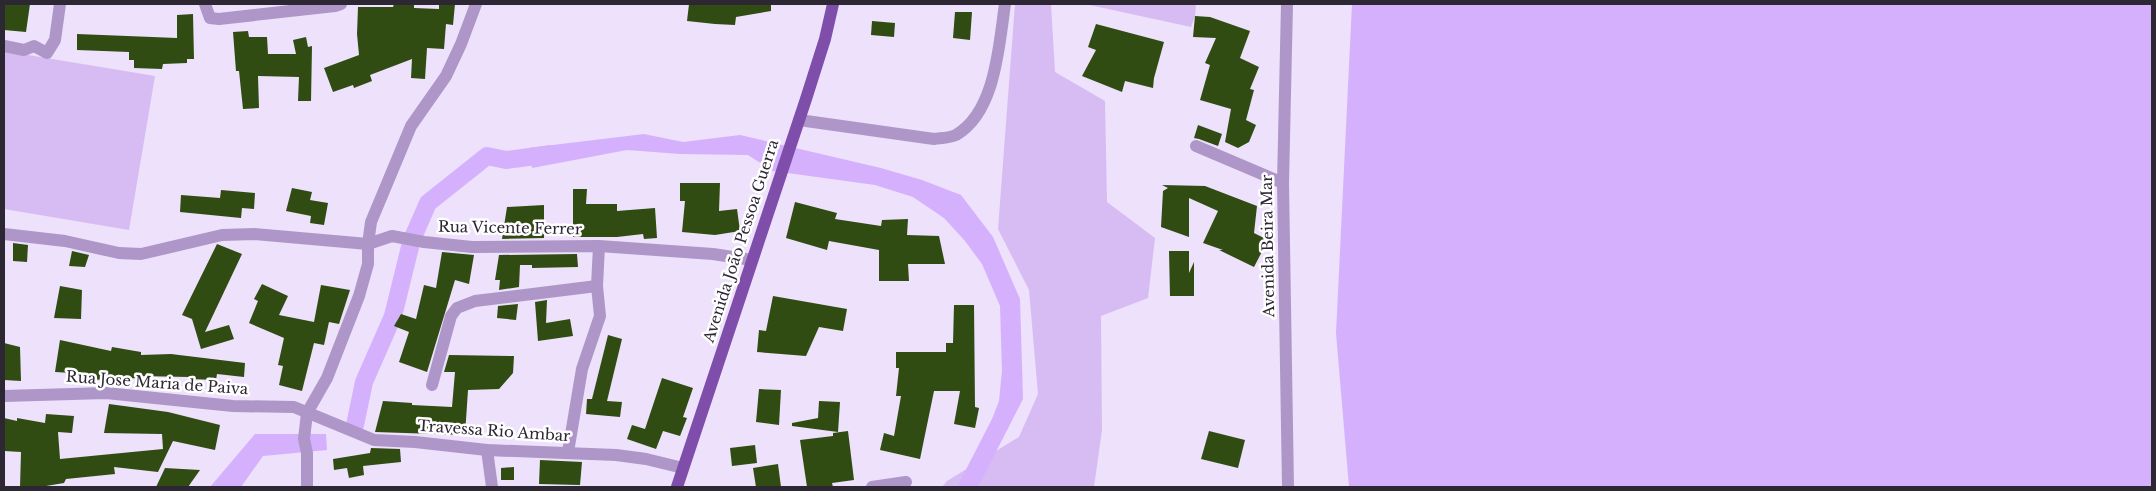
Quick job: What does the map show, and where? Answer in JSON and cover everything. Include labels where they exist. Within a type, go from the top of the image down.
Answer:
[{"type":"main road","name":"Avenida João Pessoa Guerra","points":[[677,487],[752,260],[779,185],[826,39],[833,4]]},
{"type":"street","points":[[4,46],[24,50],[34,46],[47,53],[55,40],[60,4]]},
{"type":"street","points":[[205,4],[210,18],[219,19],[341,4]]},
{"type":"street","points":[[308,487],[304,439],[307,413],[330,370],[359,296],[368,264],[371,222],[410,126],[446,76],[461,44],[476,4]]},
{"type":"street","points":[[799,120],[934,139],[955,136],[972,123],[985,101],[995,69],[1005,4]]},
{"type":"street","name":"Avenida Beira Mar","points":[[1287,4],[1283,183],[1288,487]]},
{"type":"street","points":[[1196,146],[1283,183]]},
{"type":"street","name":"Rua Vicente Ferrer","points":[[4,234],[65,241],[119,253],[141,254],[222,235],[254,234],[368,244],[392,236],[424,242],[472,246],[599,246],[713,254],[752,260]]},
{"type":"street","points":[[568,452],[582,369],[600,316],[598,286],[599,246]]},
{"type":"street","points":[[432,385],[451,316],[457,308],[475,301],[598,286]]},
{"type":"street","name":"Rua Jose Maria de Paiva","points":[[4,396],[106,393],[233,406],[294,407],[307,413]]},
{"type":"street","name":"Travessa Rio Ambar","points":[[307,413],[374,440],[415,442],[487,450],[568,452],[646,459],[683,468]]},
{"type":"street","points":[[487,450],[492,487]]},
{"type":"street","points":[[872,487],[906,482]]},
{"type":"shaded area","points":[[1015,4],[1051,4],[1055,72],[1105,101],[1107,202],[1155,238],[1148,298],[1101,316],[1102,430],[1094,487],[942,487],[947,481],[1019,437],[1038,394],[1029,290],[998,229]]},
{"type":"shaded area","points":[[1085,4],[1196,4],[1195,16],[1191,27]]},
{"type":"shaded area","points":[[1352,4],[2152,4],[2152,487],[1349,487],[1336,333]]},
{"type":"shaded area","points":[[4,51],[155,76],[129,230],[4,209]]},
{"type":"shaded area","points":[[644,134],[683,142],[740,135],[881,168],[922,180],[961,195],[993,237],[1020,299],[1023,399],[978,487],[957,487],[992,419],[999,401],[1002,371],[1000,306],[982,264],[965,241],[944,218],[913,197],[875,185],[773,171],[748,155],[680,154],[627,150],[532,168],[528,148]]},
{"type":"shaded area","points":[[255,434],[326,434],[327,450],[263,456],[241,487],[210,487]]},
{"type":"building","points":[[4,4],[30,4],[26,32],[4,30]]},
{"type":"building","points":[[394,4],[414,4],[414,8],[439,9],[439,4],[455,4],[453,25],[446,24],[444,49],[427,48],[425,79],[411,78],[412,59],[370,75],[372,81],[354,88],[353,85],[333,92],[324,68],[359,55],[357,34],[358,7],[393,7]]},
{"type":"building","points":[[689,4],[771,4],[771,11],[736,17],[735,25],[715,24],[687,21]]},
{"type":"building","points":[[955,12],[972,12],[970,40],[953,38]]},
{"type":"building","points":[[193,14],[194,59],[187,59],[187,63],[163,64],[162,69],[134,68],[134,60],[129,60],[129,52],[77,50],[77,34],[177,38],[177,15]]},
{"type":"building","points":[[1195,16],[1210,17],[1250,31],[1240,58],[1259,67],[1250,89],[1254,90],[1246,120],[1256,125],[1249,142],[1238,148],[1225,142],[1231,109],[1200,100],[1210,65],[1205,63],[1216,38],[1193,37]]},
{"type":"building","points":[[872,21],[895,23],[894,37],[871,35]]},
{"type":"building","points":[[1096,24],[1164,42],[1153,88],[1125,81],[1122,92],[1082,76],[1096,50],[1088,47]]},
{"type":"building","points":[[248,31],[249,37],[267,37],[268,54],[296,54],[293,40],[306,37],[308,47],[312,46],[311,101],[298,101],[299,77],[258,76],[259,108],[243,109],[239,71],[236,71],[233,32]]},
{"type":"building","points":[[1198,125],[1222,134],[1218,146],[1194,138]]},
{"type":"building","points":[[680,183],[720,183],[719,211],[737,209],[740,231],[715,235],[682,232],[685,201],[680,201]]},
{"type":"building","points":[[1162,185],[1205,186],[1257,206],[1254,233],[1268,240],[1254,267],[1219,250],[1223,250],[1203,243],[1218,211],[1189,198],[1189,237],[1161,227],[1163,191],[1168,188]]},
{"type":"building","points":[[292,188],[312,192],[310,200],[328,203],[324,225],[310,223],[311,216],[286,211]]},
{"type":"building","points":[[573,189],[587,189],[586,204],[617,204],[617,211],[655,208],[657,238],[644,239],[643,234],[617,237],[573,237]]},
{"type":"building","points":[[221,190],[255,193],[254,209],[242,208],[241,218],[180,212],[181,195],[220,198]]},
{"type":"building","points":[[795,202],[837,213],[835,219],[881,226],[882,220],[908,219],[907,235],[939,236],[945,264],[908,264],[909,281],[879,281],[879,250],[829,241],[827,250],[786,238]]},
{"type":"building","points":[[544,205],[544,238],[502,239],[507,207]]},
{"type":"building","points":[[13,243],[28,245],[27,262],[13,261]]},
{"type":"building","points":[[217,244],[242,254],[205,332],[229,325],[234,339],[201,349],[192,319],[182,315]]},
{"type":"building","points":[[72,251],[89,255],[85,267],[69,266]]},
{"type":"building","points":[[1169,251],[1189,251],[1189,273],[1194,262],[1194,296],[1170,296]]},
{"type":"building","points":[[442,252],[474,255],[469,284],[455,280],[427,372],[399,362],[409,332],[394,326],[401,314],[416,319],[424,285],[436,288]]},
{"type":"building","points":[[577,254],[578,267],[532,268],[532,265],[520,265],[519,287],[499,290],[500,280],[495,280],[499,255]]},
{"type":"building","points":[[262,284],[288,296],[279,315],[314,322],[321,285],[350,290],[339,324],[329,322],[324,345],[314,343],[302,391],[279,385],[283,366],[278,365],[284,338],[249,323],[258,301],[254,299]]},
{"type":"building","points":[[60,286],[82,290],[81,319],[54,318]]},
{"type":"building","points":[[773,296],[847,309],[843,331],[819,327],[806,356],[757,352],[759,330],[766,331]]},
{"type":"building","points":[[547,300],[546,323],[570,319],[573,336],[538,341],[535,302]]},
{"type":"building","points":[[518,304],[516,320],[497,318],[498,306]]},
{"type":"building","points":[[954,305],[974,305],[975,407],[979,408],[975,428],[954,424],[960,391],[934,391],[920,459],[880,450],[884,433],[894,436],[901,396],[896,396],[899,368],[896,368],[896,352],[946,352],[946,343],[953,343]]},
{"type":"building","points":[[608,335],[622,339],[607,401],[622,402],[620,417],[586,414],[587,399],[592,399]]},
{"type":"building","points":[[60,340],[111,351],[112,347],[141,352],[141,355],[171,354],[245,363],[244,377],[217,374],[216,380],[189,379],[189,377],[139,376],[139,378],[88,379],[89,374],[55,372]]},
{"type":"building","points":[[4,343],[20,347],[21,381],[4,380]]},
{"type":"building","points":[[449,355],[514,356],[513,373],[499,389],[468,390],[465,435],[375,432],[383,401],[452,407],[455,372],[444,372]]},
{"type":"building","points":[[662,378],[693,388],[683,417],[687,418],[680,436],[663,431],[656,449],[627,439],[632,425],[645,429]]},
{"type":"building","points":[[759,389],[781,390],[779,425],[756,422]]},
{"type":"building","points":[[819,401],[840,402],[838,432],[792,426],[792,423],[818,418]]},
{"type":"building","points":[[109,404],[168,412],[220,425],[215,450],[173,441],[158,472],[114,467],[115,474],[66,479],[64,483],[40,487],[20,487],[21,452],[4,451],[4,418],[17,421],[17,418],[45,423],[46,414],[74,416],[72,433],[58,432],[60,459],[163,449],[162,434],[104,433]]},
{"type":"building","points":[[848,431],[854,480],[832,483],[833,487],[807,487],[800,440],[833,436],[833,433]]},
{"type":"building","points":[[1209,431],[1245,440],[1238,468],[1201,459]]},
{"type":"building","points":[[755,445],[757,463],[732,466],[730,448]]},
{"type":"building","points":[[371,448],[400,449],[401,462],[363,466],[364,475],[349,478],[347,468],[334,470],[333,459],[370,453]]},
{"type":"building","points":[[540,460],[582,462],[580,485],[539,484]]},
{"type":"building","points":[[778,464],[781,487],[756,487],[753,468]]},
{"type":"building","points":[[514,467],[514,480],[501,480],[501,468]]},
{"type":"building","points":[[165,468],[200,470],[188,487],[156,487]]},
{"type":"waterway","points":[[414,235],[428,203],[487,156],[506,160],[552,154]]},
{"type":"waterway","points":[[355,425],[364,382],[393,316],[410,247]]}]
